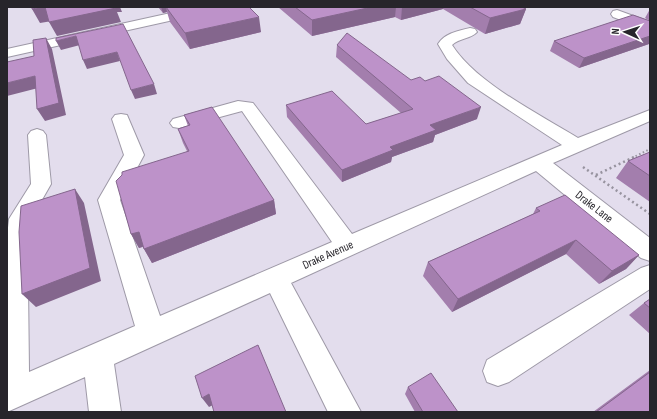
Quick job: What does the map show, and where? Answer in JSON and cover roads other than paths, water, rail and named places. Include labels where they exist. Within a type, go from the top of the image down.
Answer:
[{"type":"street","points":[[7,53],[214,7]]},
{"type":"street","points":[[617,14],[650,27]]},
{"type":"street","points":[[470,32],[451,38],[445,44],[452,56],[474,80],[580,156]]},
{"type":"street","points":[[179,123],[238,106],[247,107],[348,246]]},
{"type":"street","name":"Drake Avenue","points":[[11,396],[98,358],[151,332],[538,162],[580,156],[650,115]]},
{"type":"street","points":[[121,119],[134,155],[125,173],[113,190],[109,200],[151,332]]},
{"type":"street","points":[[11,396],[15,284],[20,219],[41,184],[37,135]]},
{"type":"street","name":"Drake Lane","points":[[538,162],[650,251]]},
{"type":"street","points":[[498,371],[650,276]]},
{"type":"street","points":[[275,278],[344,412]]},
{"type":"street","points":[[98,358],[105,412]]}]
